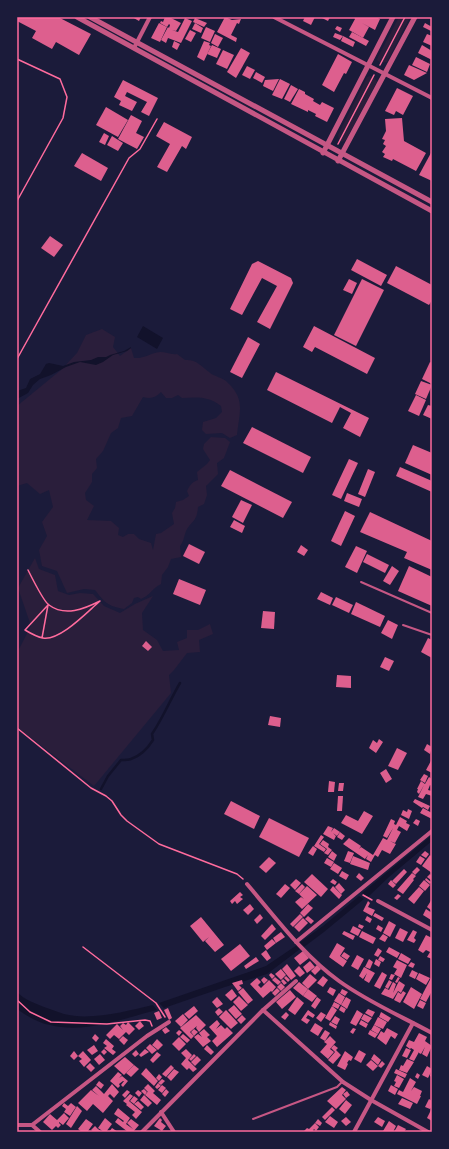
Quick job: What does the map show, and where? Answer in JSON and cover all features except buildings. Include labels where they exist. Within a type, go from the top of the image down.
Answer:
[{"type":"street","points":[[77,17],[323,153],[432,211]]},
{"type":"street","points":[[90,17],[432,202]]},
{"type":"street","points":[[134,48],[150,17]]},
{"type":"street","points":[[275,17],[432,98]]},
{"type":"street","points":[[323,153],[393,17]]},
{"type":"street","points":[[338,161],[415,17]]},
{"type":"street","points":[[217,94],[220,87]]},
{"type":"street","points":[[296,942],[432,831]]},
{"type":"street","points":[[247,884],[296,942],[338,981],[361,996],[432,1033]]},
{"type":"street","points":[[378,901],[432,930]]},
{"type":"street","points":[[142,1132],[263,1010],[296,981]]},
{"type":"street","points":[[263,1010],[343,1082],[371,1100],[428,1132]]},
{"type":"street","points":[[17,1125],[32,1125],[154,1031],[168,1022]]},
{"type":"street","points":[[354,1132],[413,1023]]},
{"type":"street","points":[[161,1112],[174,1132]]},
{"type":"street","points":[[32,1125],[40,1132]]},
{"type":"lane","points":[[360,582],[432,614]]},
{"type":"lane","points":[[403,625],[432,635]]},
{"type":"lane","points":[[253,1119],[337,1088],[343,1082]]},
{"type":"path","points":[[335,149],[405,17]]},
{"type":"path","points":[[17,58],[60,79],[68,97],[63,118],[17,201]]},
{"type":"path","points":[[17,358],[129,158],[140,149],[157,119]]},
{"type":"path","points":[[28,570],[48,605],[64,612],[86,608],[100,600],[69,628],[54,637],[42,638],[25,630],[48,605]]},
{"type":"path","points":[[42,638],[48,605]]},
{"type":"path","points":[[17,728],[91,788],[106,796],[112,801],[127,821],[159,844],[237,874],[247,884]]},
{"type":"path","points":[[362,894],[370,900]]},
{"type":"path","points":[[83,947],[156,1002],[168,1022]]},
{"type":"path","points":[[17,1000],[30,1012],[51,1022],[107,1024],[145,1020],[150,1021],[154,1031]]},
{"type":"shaded area","points":[[399,17],[410,17],[387,62],[381,63],[377,60],[378,57]]},
{"type":"shaded area","points":[[367,77],[374,77],[377,82],[346,140],[342,142],[339,140],[338,135]]},
{"type":"shaded area","points":[[143,326],[163,338],[157,349],[137,337]]},
{"type":"shaded area","points":[[102,329],[115,337],[113,347],[120,356],[131,348],[134,358],[141,358],[162,352],[177,354],[185,360],[201,365],[211,374],[224,379],[234,389],[240,407],[237,435],[230,438],[222,433],[206,434],[202,430],[203,422],[216,418],[222,412],[221,406],[212,400],[198,397],[182,398],[178,395],[172,398],[166,398],[161,392],[153,398],[143,397],[132,416],[121,418],[118,428],[111,433],[103,451],[96,459],[97,468],[92,474],[92,482],[85,493],[86,500],[94,506],[87,520],[111,521],[119,528],[118,535],[123,537],[128,534],[134,534],[139,539],[151,543],[153,550],[156,534],[161,533],[174,524],[172,513],[176,502],[189,496],[187,491],[190,485],[198,480],[197,472],[210,460],[203,449],[204,444],[211,437],[225,438],[230,442],[224,458],[217,463],[218,474],[206,486],[207,495],[204,504],[198,507],[195,518],[186,531],[180,546],[181,557],[171,559],[168,567],[162,575],[161,584],[141,599],[138,597],[134,598],[132,603],[124,609],[114,607],[107,603],[95,590],[84,589],[67,593],[57,571],[42,566],[39,550],[47,536],[42,522],[53,507],[49,490],[40,494],[27,483],[17,486],[17,406],[61,370],[77,353],[86,335]]},
{"type":"shaded area","points":[[131,347],[127,351],[113,355],[96,365],[80,362],[66,367],[40,379],[33,385],[28,393],[17,399],[17,391],[26,388],[30,379],[40,374],[46,364],[49,363],[63,366],[74,362],[91,360],[98,357],[106,357]]},
{"type":"shaded area","points":[[35,558],[39,569],[55,575],[58,591],[69,595],[80,593],[93,594],[104,606],[120,613],[153,596],[142,613],[143,630],[157,640],[163,651],[179,650],[177,642],[187,638],[187,630],[198,630],[210,624],[213,634],[199,640],[200,652],[187,653],[169,675],[171,693],[94,786],[17,727],[17,653],[31,626],[18,588]]},
{"type":"shaded area","points":[[432,835],[432,841],[389,877],[368,897],[362,893]]},
{"type":"shaded area","points":[[359,896],[364,899],[324,932],[304,947],[299,943],[323,926]]},
{"type":"shaded area","points":[[297,945],[300,949],[267,974],[164,1008],[159,1003],[266,966]]},
{"type":"shaded area","points":[[17,992],[26,999],[37,1004],[61,1013],[75,1016],[97,1016],[153,1005],[157,1010],[104,1024],[77,1028],[63,1027],[41,1023],[17,1009]]},
{"type":"waterway","points":[[101,789],[108,776],[121,760],[138,756],[151,743],[153,740],[152,734],[160,722],[180,683]]}]
